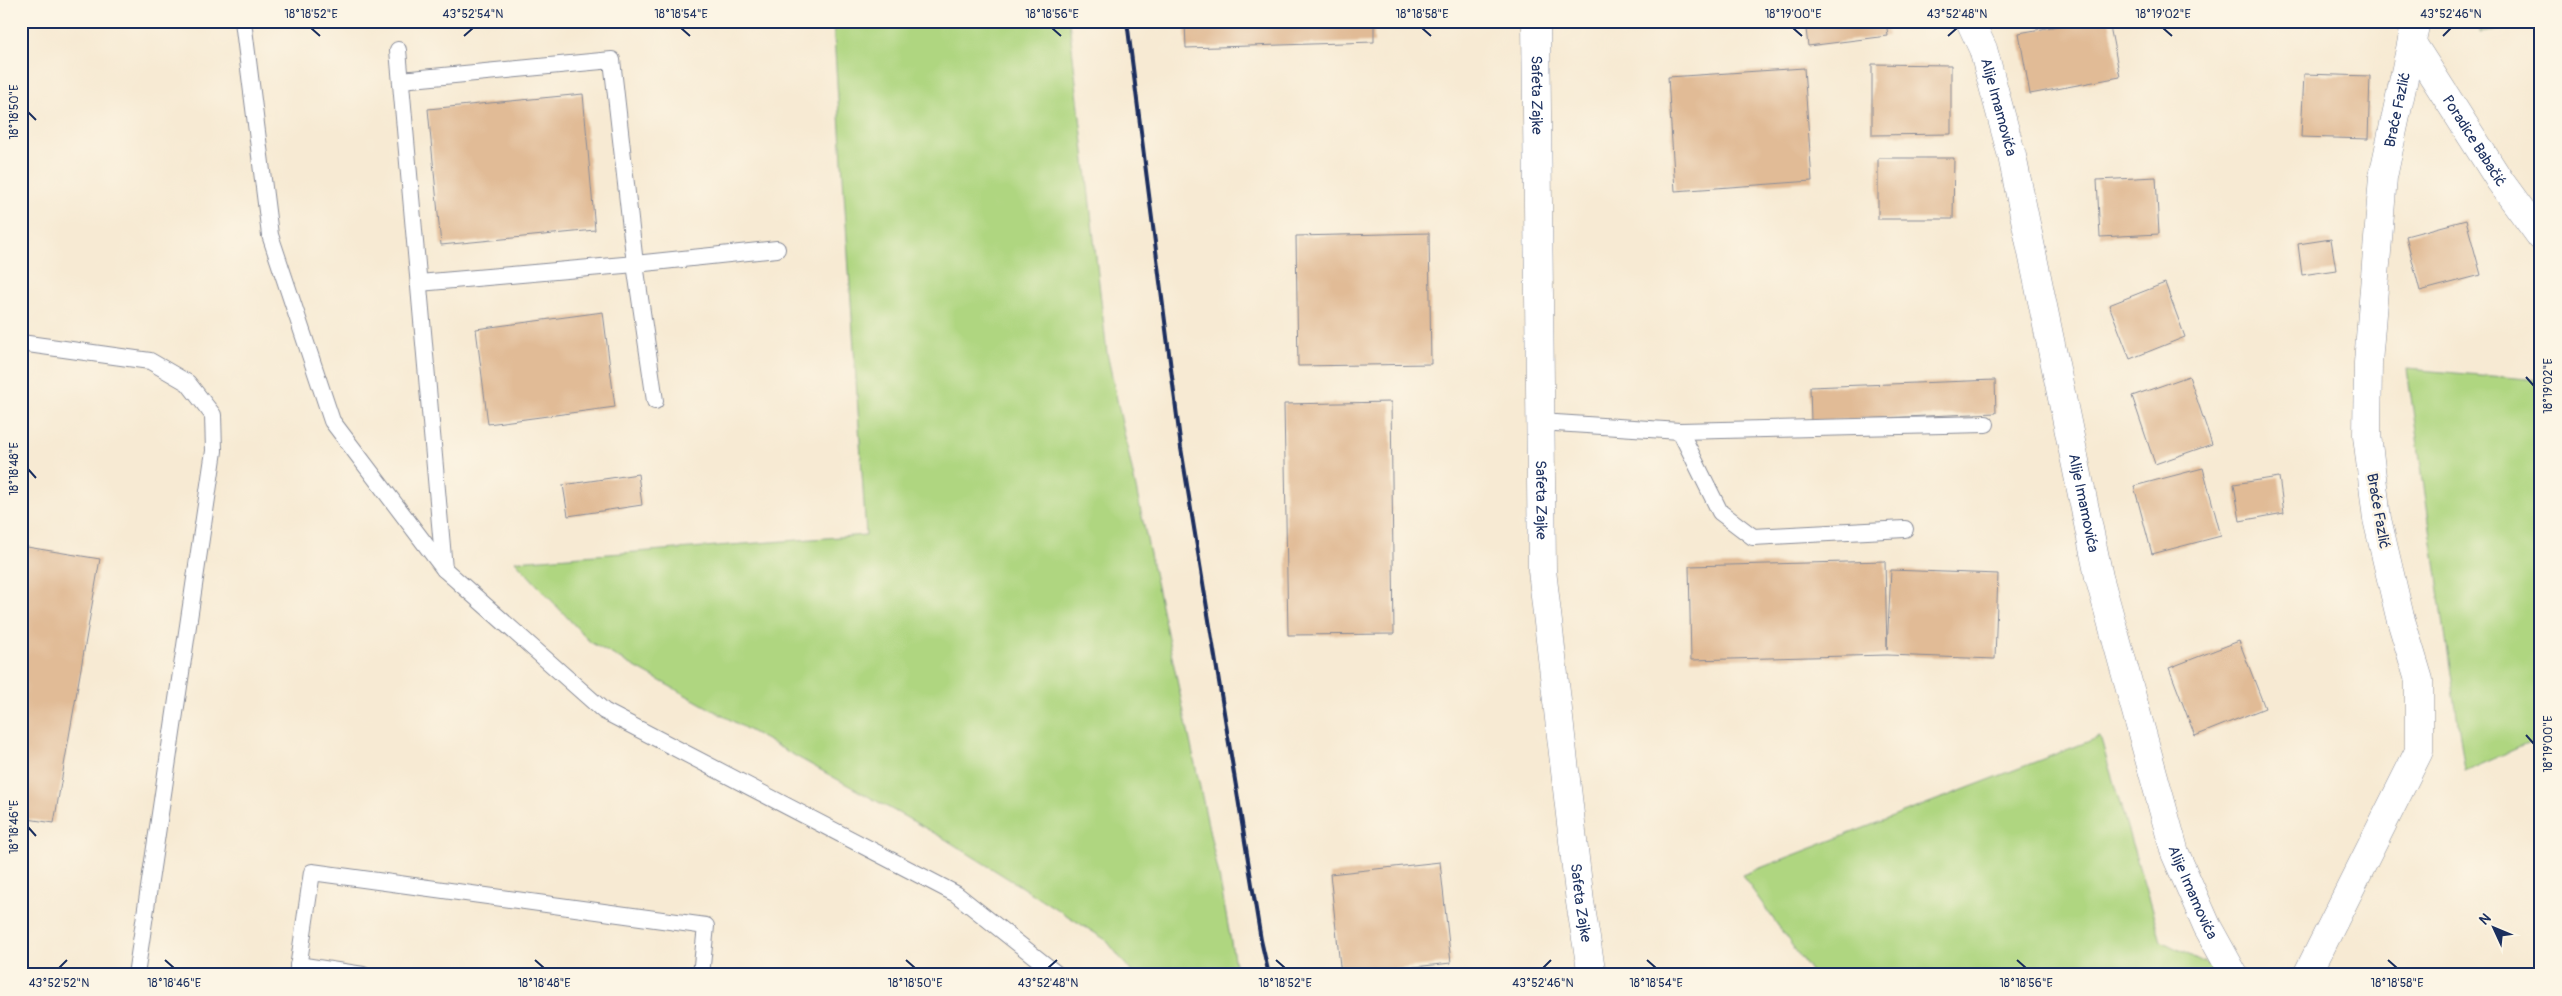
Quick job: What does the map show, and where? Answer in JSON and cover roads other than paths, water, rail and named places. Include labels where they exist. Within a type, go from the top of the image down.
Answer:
[{"type":"street","name":"Safeta Zajke","points":[[1536,21],[1542,570],[1580,902],[1595,972]]},
{"type":"street","name":"Alije Imamovića","points":[[1970,21],[1983,50],[2012,156],[2098,577],[2175,853],[2207,926],[2234,975]]},
{"type":"street","name":"Poradice Babačić","points":[[2414,32],[2500,180],[2541,238]]},
{"type":"street","name":"Braće Fazlić","points":[[2307,975],[2419,751],[2419,680],[2400,617],[2377,519],[2367,434],[2368,363],[2383,177],[2414,32]]},
{"type":"lane","points":[[243,21],[270,235],[332,421],[444,568],[604,711],[956,894],[1058,975]]},
{"type":"lane","points":[[398,50],[444,568]]},
{"type":"lane","points":[[401,80],[612,60],[634,264],[655,401]]},
{"type":"lane","points":[[419,283],[777,249]]},
{"type":"lane","points":[[21,343],[150,361],[188,383],[213,415],[214,451],[136,975]]},
{"type":"lane","points":[[1540,422],[1680,430],[1986,424]]},
{"type":"lane","points":[[1680,430],[1720,512],[1753,537],[1905,529]]},
{"type":"lane","points":[[363,975],[298,970],[312,872],[706,926],[701,975]]},
{"type":"railway","points":[[1127,21],[1181,448],[1261,940],[1269,975]]}]
